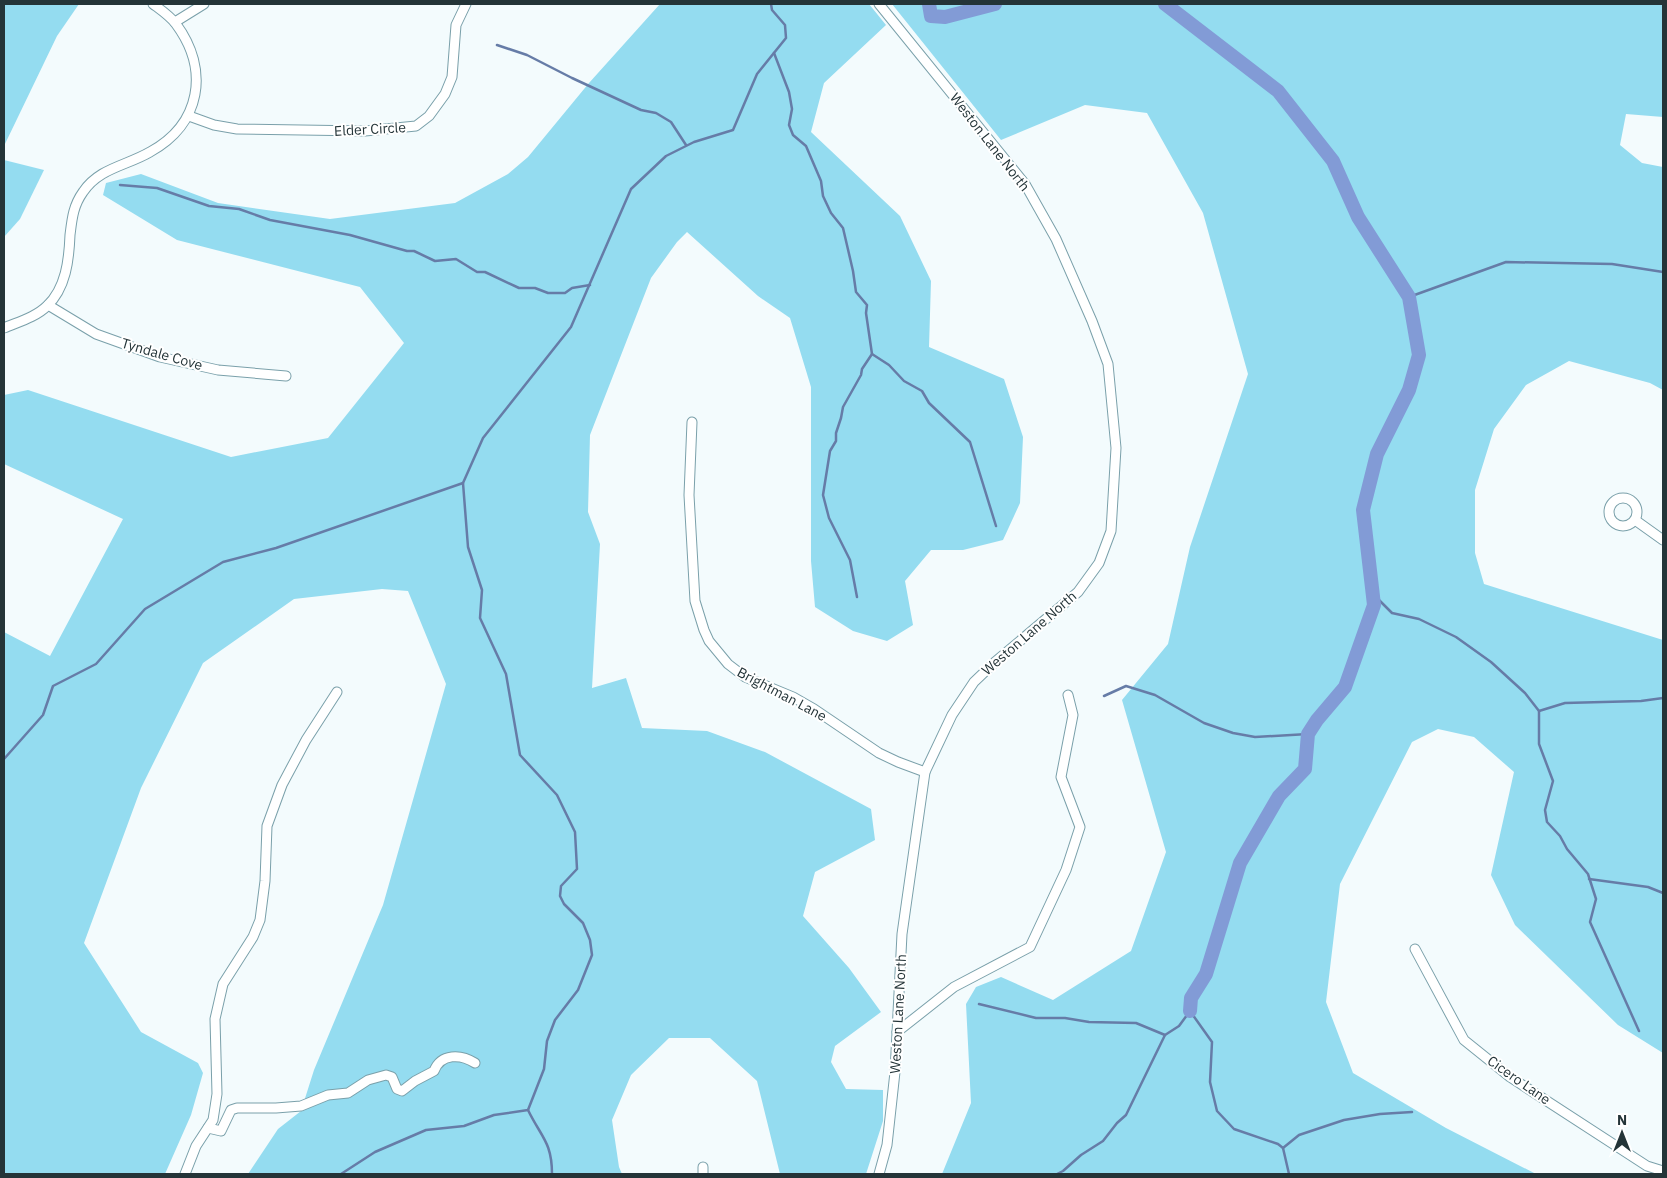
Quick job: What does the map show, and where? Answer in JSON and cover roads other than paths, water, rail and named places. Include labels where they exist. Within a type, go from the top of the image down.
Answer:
[{"type":"street","points":[[4,328],[29,318],[48,305],[58,291],[64,278],[75,206],[91,182],[104,172],[149,153],[163,144],[174,135],[188,116],[197,86],[191,48],[175,22],[153,4]]},
{"type":"street","points":[[175,22],[204,4]]},
{"type":"street","name":"Elder Circle","points":[[188,116],[214,125],[237,129],[365,131],[416,126],[429,116],[445,94],[452,76],[456,25],[466,4]]},
{"type":"street","name":"Weston Lane North","points":[[879,4],[1025,184],[1056,238],[1092,321],[1108,364],[1116,448],[1111,531],[1099,563],[1078,592],[974,682],[952,715],[925,772],[902,934],[895,1072],[887,1145],[879,1174]]},
{"type":"street","name":"Tyndale Cove","points":[[48,305],[96,334],[160,357],[218,370],[286,376]]},
{"type":"street","name":"Brightman Lane","points":[[692,422],[689,495],[695,601],[704,630],[714,648],[728,664],[745,677],[792,697],[814,709],[879,753],[925,772]]},
{"type":"street","points":[[1635,520],[1663,540]]},
{"type":"street","points":[[185,1174],[196,1146],[213,1120],[217,1094],[215,1018],[223,984],[253,937],[260,920],[267,826],[282,785],[306,740],[337,692]]},
{"type":"street","points":[[897,1032],[954,987],[1030,947],[1066,870],[1080,827],[1061,777],[1073,715],[1068,695]]},
{"type":"street","name":"Cicero Lane","points":[[1415,949],[1464,1040],[1510,1078],[1647,1166],[1663,1171]]},
{"type":"street","points":[[208,1128],[221,1131],[231,1110],[237,1108],[301,1106],[328,1095],[348,1093],[368,1080],[386,1075],[392,1077],[397,1089],[402,1092],[414,1082],[434,1071],[441,1060],[461,1057],[476,1063]]},
{"type":"waterway","points":[[4,759],[43,715],[53,686],[96,664],[145,609],[223,562],[276,548],[463,483],[483,438],[571,327],[631,189],[666,156],[694,142],[733,130],[757,74],[786,38],[785,25],[772,10],[771,4]]},
{"type":"waterway","points":[[929,4],[931,16],[945,17],[995,4]]},
{"type":"waterway","points":[[1165,4],[1278,91],[1333,161],[1358,217],[1409,297],[1419,355],[1409,390],[1377,454],[1363,510],[1374,605],[1345,687],[1317,720],[1308,734],[1305,769],[1279,796],[1240,863],[1206,974],[1191,998],[1190,1011]]},
{"type":"waterway","points":[[497,45],[527,55],[641,110],[656,113],[671,122],[686,145]]},
{"type":"waterway","points":[[774,53],[789,92],[792,109],[789,125],[793,135],[806,146],[821,181],[823,196],[831,213],[843,228],[856,292],[867,305],[866,313],[872,354],[889,365],[904,381],[922,391],[929,403],[970,442],[996,526]]},
{"type":"waterway","points":[[120,185],[157,188],[209,206],[239,209],[270,220],[350,235],[407,251],[414,251],[435,261],[456,259],[477,272],[485,272],[519,288],[535,288],[548,293],[565,293],[572,288],[590,285]]},
{"type":"waterway","points":[[1409,297],[1506,262],[1612,264],[1663,272]]},
{"type":"waterway","points":[[857,597],[850,560],[829,518],[823,495],[830,451],[836,441],[836,433],[843,407],[861,375],[862,369],[872,354]]},
{"type":"waterway","points":[[341,1174],[375,1152],[426,1130],[464,1126],[494,1115],[528,1110],[544,1069],[547,1041],[555,1020],[578,990],[592,955],[590,940],[583,923],[564,904],[560,896],[561,886],[577,869],[575,832],[557,795],[520,755],[506,674],[480,618],[482,590],[468,547],[463,483]]},
{"type":"waterway","points":[[1372,593],[1392,613],[1419,619],[1456,637],[1491,662],[1525,693],[1539,711],[1539,744],[1553,781],[1545,810],[1547,822],[1560,836],[1567,849],[1588,874],[1596,899],[1590,922],[1639,1031]]},
{"type":"waterway","points":[[1104,696],[1126,686],[1155,695],[1204,723],[1233,733],[1255,737],[1308,734]]},
{"type":"waterway","points":[[1539,711],[1565,703],[1641,701],[1663,698]]},
{"type":"waterway","points":[[1589,879],[1648,887],[1663,893]]},
{"type":"waterway","points":[[979,1004],[1036,1018],[1136,1023],[1165,1035]]},
{"type":"waterway","points":[[1057,1174],[1103,1141],[1126,1115],[1165,1035],[1179,1026],[1190,1011],[1212,1042],[1210,1082],[1217,1111],[1234,1129],[1278,1144],[1283,1148],[1289,1174]]},
{"type":"waterway","points":[[528,1110],[548,1147],[552,1163],[552,1174]]},
{"type":"waterway","points":[[1283,1148],[1299,1135],[1344,1120],[1380,1114],[1412,1112]]}]
